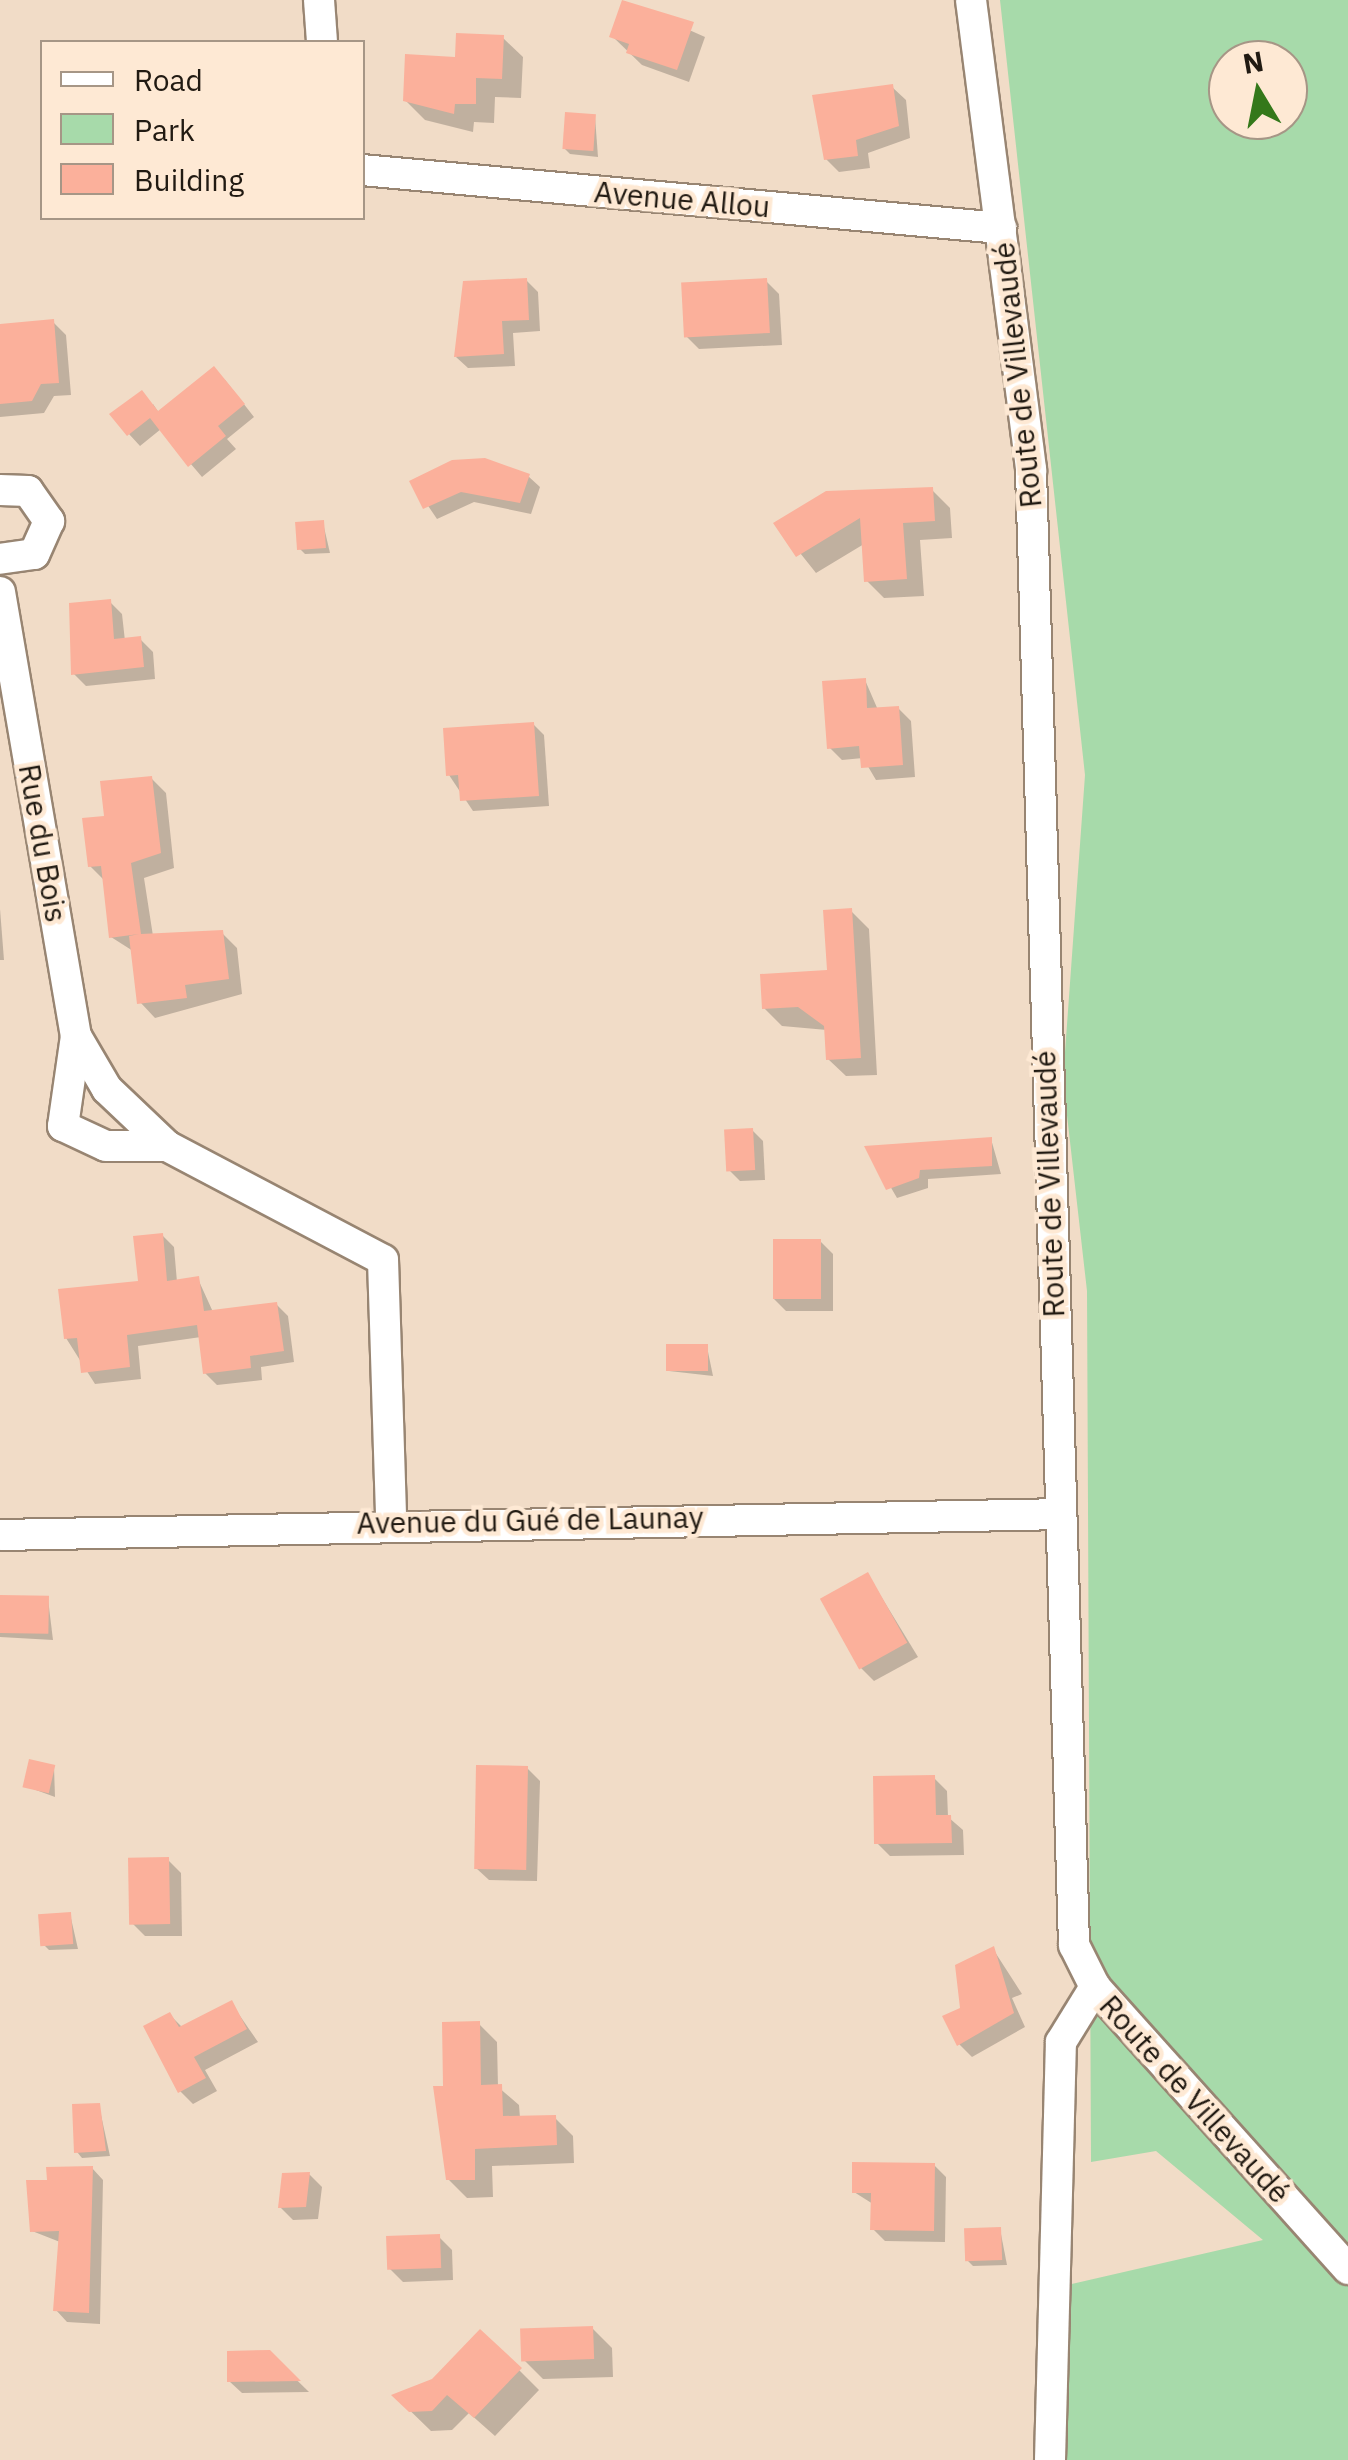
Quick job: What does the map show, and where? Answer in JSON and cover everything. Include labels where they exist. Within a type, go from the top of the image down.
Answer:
[{"type":"street","points":[[319,0],[322,40]]},
{"type":"street","name":"Route de Villevaudé","points":[[971,0],[1031,470],[1068,1896],[1074,1945],[1094,1987],[1348,2268]]},
{"type":"street","name":"Avenue Allou","points":[[365,170],[1001,228]]},
{"type":"street","points":[[0,490],[28,491],[49,521],[34,554],[0,559]]},
{"type":"street","name":"Rue du Bois","points":[[0,592],[76,1036],[63,1126],[106,1146],[167,1146]]},
{"type":"street","name":"Rue du Bois","points":[[76,1036],[107,1089],[167,1146],[383,1260],[390,1520]]},
{"type":"street","name":"Avenue du Gué de Launay","points":[[0,1535],[390,1520],[1060,1514]]},
{"type":"street","points":[[1050,2460],[1062,2042],[1094,1987]]},
{"type":"green space","points":[[1000,0],[1348,0],[1348,2460],[1065,2460],[1063,2286],[1263,2240],[1156,2151],[1091,2162],[1087,1291],[1063,1080],[1085,775]]},
{"type":"building","points":[[622,0],[694,22],[677,70],[626,53],[629,44],[609,37]]},
{"type":"building","points":[[456,33],[504,35],[502,79],[476,78],[476,104],[455,104],[454,114],[403,101],[405,54],[455,57]]},
{"type":"building","points":[[893,84],[899,126],[856,140],[858,156],[824,160],[812,95]]},
{"type":"building","points":[[565,112],[596,114],[593,151],[562,149]]},
{"type":"building","points":[[527,278],[529,320],[502,321],[504,354],[454,357],[463,281]]},
{"type":"building","points":[[767,278],[770,333],[684,337],[681,283]]},
{"type":"building","points":[[54,319],[59,383],[41,384],[32,401],[0,404],[0,324]]},
{"type":"building","points":[[214,366],[245,404],[218,426],[226,436],[188,467],[150,418],[127,436],[109,414],[142,390],[158,411]]},
{"type":"building","points":[[485,458],[530,474],[520,503],[461,492],[423,509],[409,481],[452,460]]},
{"type":"building","points":[[933,487],[935,521],[903,523],[907,579],[864,582],[860,518],[796,557],[773,523],[826,491]]},
{"type":"building","points":[[324,520],[326,548],[297,550],[295,522]]},
{"type":"building","points":[[111,599],[114,639],[141,636],[144,667],[71,675],[69,603]]},
{"type":"building","points":[[866,678],[867,708],[899,706],[903,765],[861,768],[859,746],[827,749],[822,681]]},
{"type":"building","points":[[534,722],[539,796],[460,801],[458,775],[446,776],[443,728]]},
{"type":"building","points":[[152,776],[161,853],[131,863],[141,934],[223,930],[229,979],[185,985],[187,998],[137,1004],[129,936],[139,934],[109,938],[101,866],[88,867],[82,818],[104,816],[100,781]]},
{"type":"building","points":[[852,908],[861,1058],[826,1060],[824,1026],[798,1007],[762,1009],[760,974],[827,970],[823,910]]},
{"type":"building","points":[[753,1128],[755,1170],[726,1171],[724,1130]]},
{"type":"building","points":[[992,1137],[992,1166],[920,1170],[919,1178],[886,1190],[864,1146]]},
{"type":"building","points":[[163,1233],[167,1281],[199,1276],[204,1311],[277,1302],[284,1351],[250,1356],[251,1368],[203,1374],[197,1325],[127,1335],[130,1367],[81,1373],[77,1338],[64,1339],[58,1289],[138,1281],[133,1236]]},
{"type":"building","points":[[773,1239],[821,1239],[821,1299],[773,1299]]},
{"type":"building","points":[[666,1344],[708,1344],[708,1371],[666,1371]]},
{"type":"building","points":[[868,1572],[907,1643],[859,1670],[820,1599]]},
{"type":"building","points":[[0,1595],[49,1596],[48,1634],[0,1633]]},
{"type":"building","points":[[29,1759],[55,1765],[49,1793],[22,1787]]},
{"type":"building","points":[[476,1765],[528,1766],[526,1870],[474,1869]]},
{"type":"building","points":[[935,1775],[936,1815],[951,1815],[952,1843],[874,1844],[873,1776]]},
{"type":"building","points":[[169,1857],[170,1924],[129,1925],[128,1858]]},
{"type":"building","points":[[71,1912],[73,1944],[40,1946],[38,1914]]},
{"type":"building","points":[[994,1946],[1014,2013],[957,2046],[942,2016],[960,2008],[955,1965]]},
{"type":"building","points":[[232,2000],[247,2029],[194,2057],[206,2078],[178,2093],[143,2026],[170,2012],[179,2027]]},
{"type":"building","points":[[480,2021],[481,2085],[502,2084],[503,2116],[556,2115],[557,2145],[475,2149],[475,2180],[446,2180],[433,2086],[443,2086],[442,2022]]},
{"type":"building","points":[[100,2103],[106,2151],[74,2153],[72,2104]]},
{"type":"building","points":[[852,2162],[935,2163],[934,2231],[870,2230],[871,2193],[852,2193]]},
{"type":"building","points":[[93,2166],[89,2313],[53,2311],[59,2231],[30,2232],[26,2180],[47,2180],[46,2167]]},
{"type":"building","points":[[310,2172],[306,2207],[278,2208],[282,2173]]},
{"type":"building","points":[[1001,2227],[1002,2260],[965,2261],[964,2228]]},
{"type":"building","points":[[440,2234],[441,2268],[387,2270],[386,2236]]},
{"type":"building","points":[[593,2326],[594,2359],[521,2362],[520,2329]]},
{"type":"building","points":[[480,2329],[522,2368],[474,2418],[447,2395],[432,2411],[409,2412],[391,2395],[432,2379]]},
{"type":"building","points":[[270,2350],[301,2381],[227,2382],[227,2351]]}]
